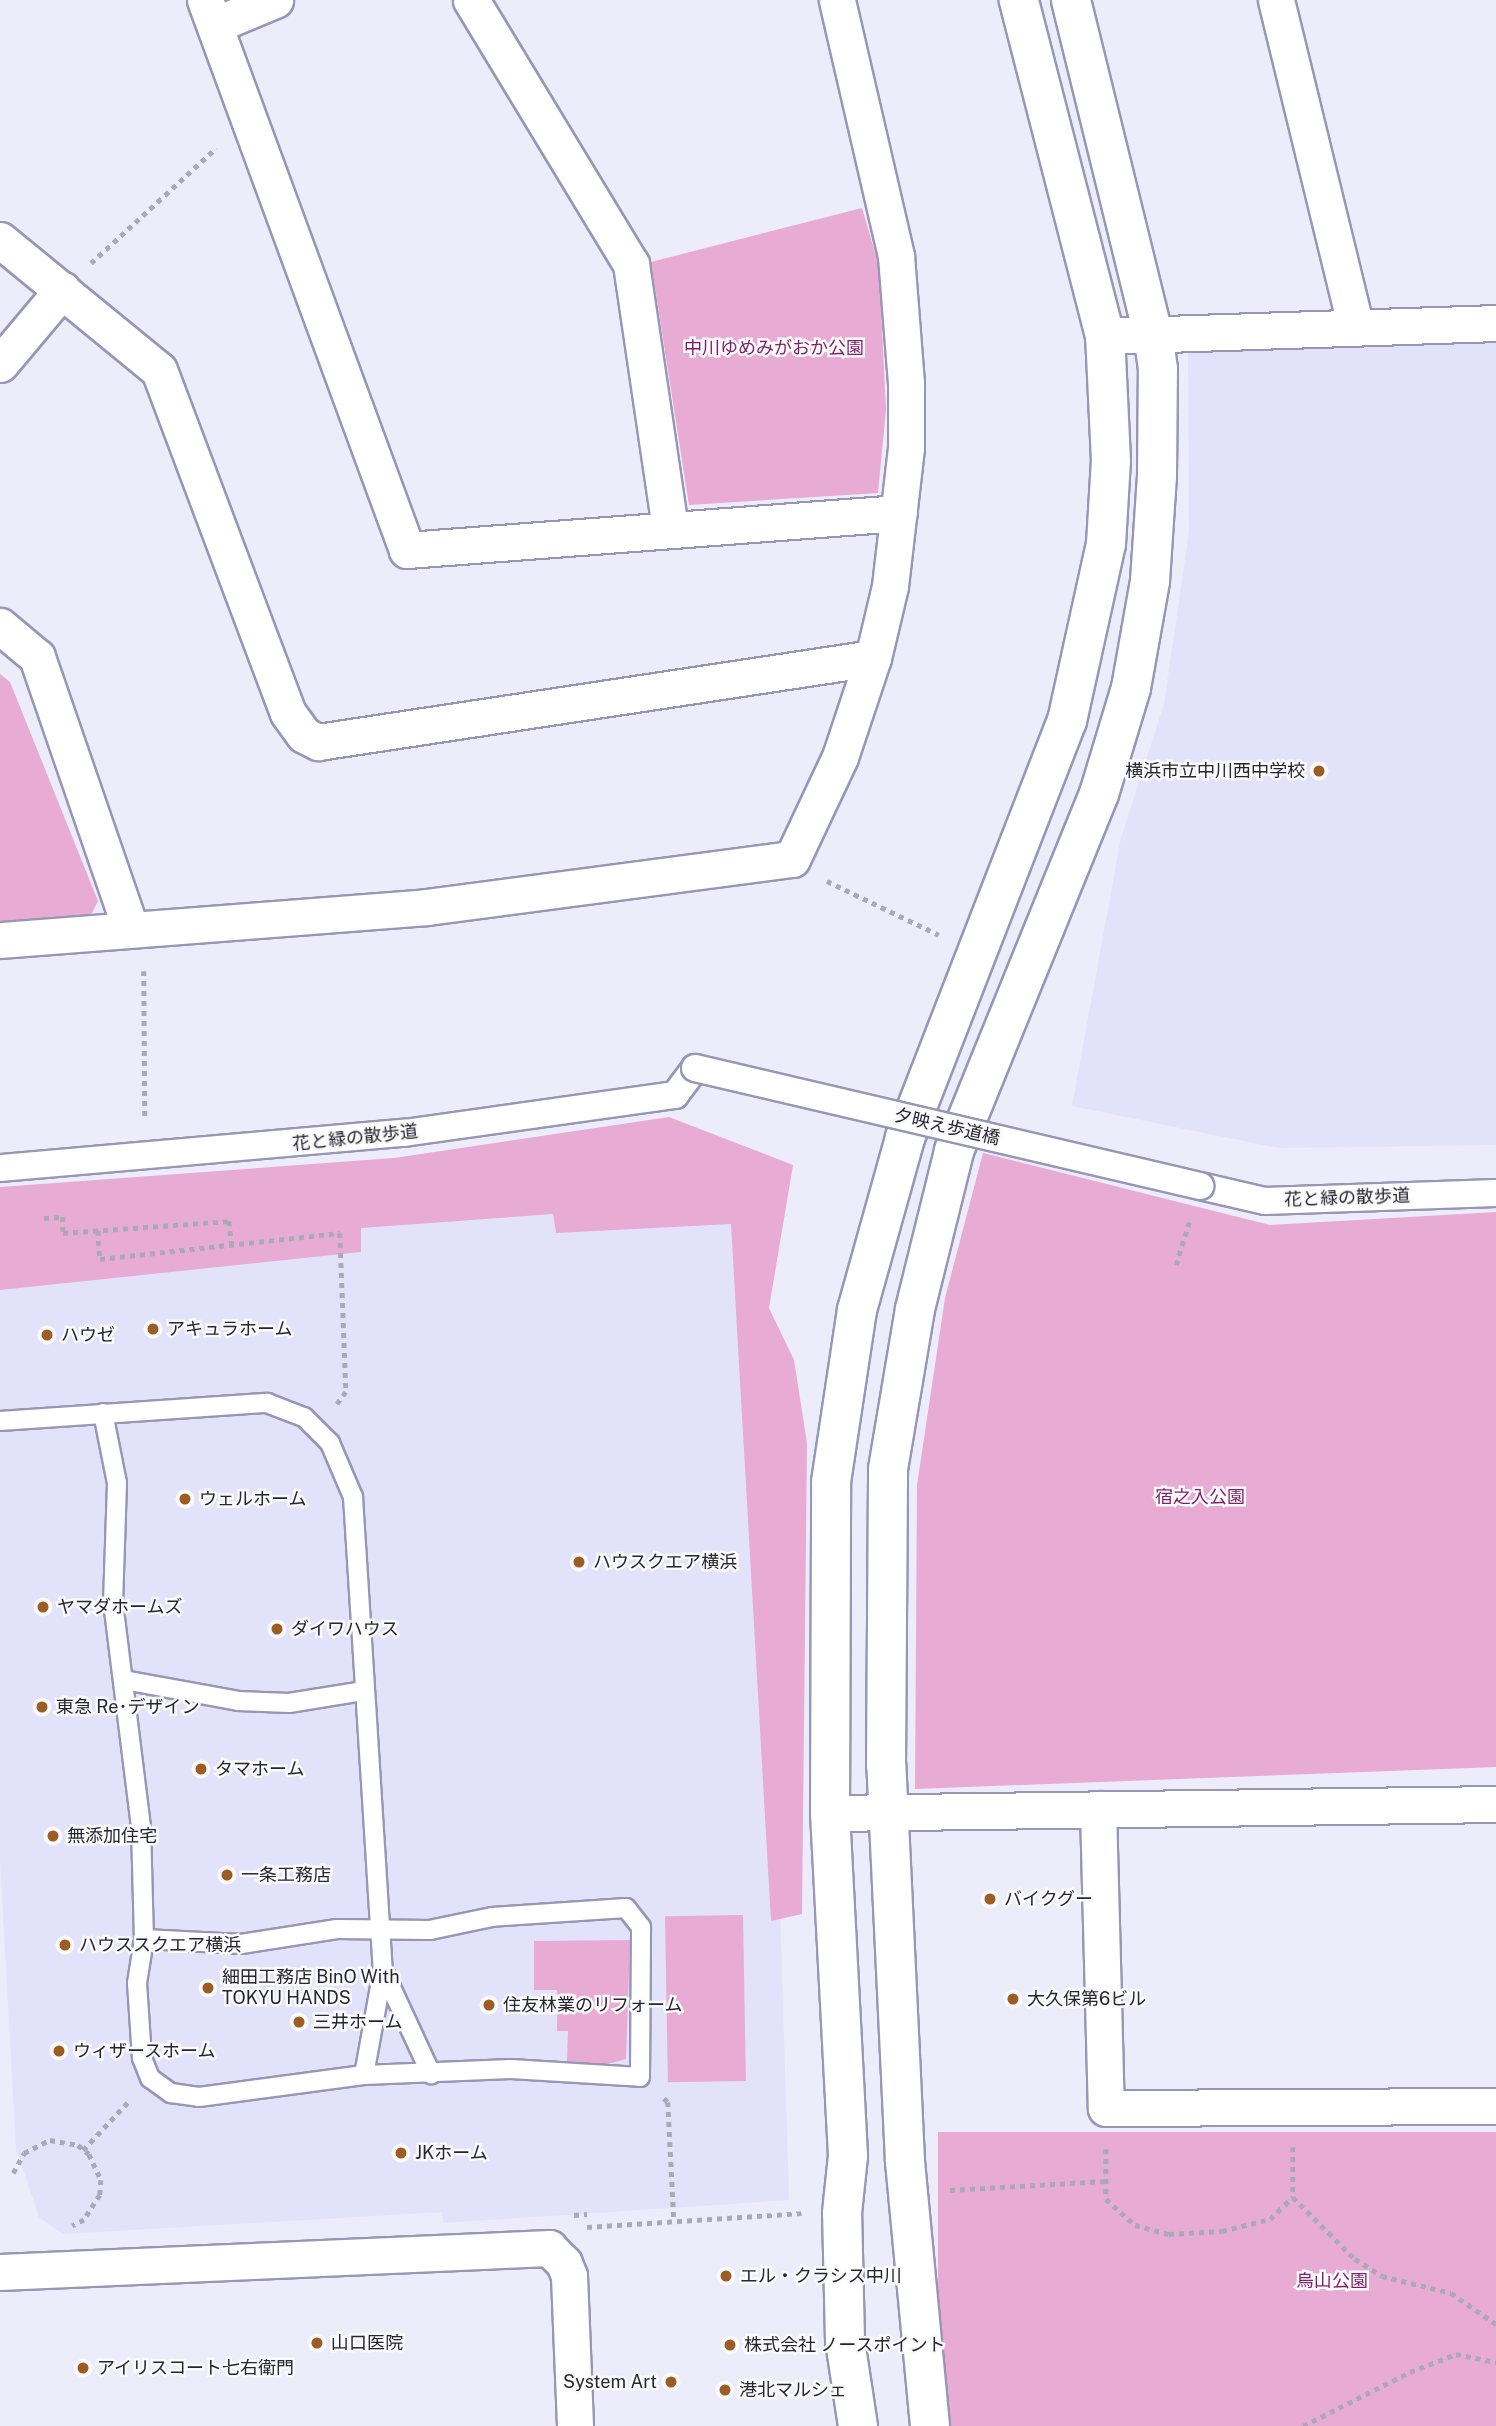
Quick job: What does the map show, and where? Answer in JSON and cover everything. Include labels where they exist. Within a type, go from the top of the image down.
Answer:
[{"type":"street","points":[[275,0],[211,12],[407,551],[670,528],[899,513]]},
{"type":"street","points":[[471,0],[631,264],[670,528]]},
{"type":"street","points":[[0,940],[130,927],[426,907],[792,859],[840,757],[873,658],[890,586],[899,513],[906,383],[897,256],[837,0]]},
{"type":"street","points":[[858,2426],[845,2341],[842,2213],[848,2156],[830,1813],[831,1482],[857,1310],[905,1138],[1067,721],[1090,632],[1106,544],[1111,460],[1105,336],[1019,0]]},
{"type":"street","points":[[930,2426],[905,2161],[889,1812],[888,1469],[915,1308],[954,1151],[1099,794],[1131,688],[1150,581],[1157,476],[1158,369],[1153,334],[1071,0]]},
{"type":"street","points":[[1276,0],[1356,327]]},
{"type":"street","points":[[0,240],[159,370],[288,713],[304,735],[318,742],[873,658]]},
{"type":"street","points":[[0,365],[62,290]]},
{"type":"street","points":[[1105,336],[1496,323]]},
{"type":"street","points":[[0,626],[37,657],[130,927]]},
{"type":"street","name":"花と緑の散歩道","points":[[0,1168],[146,1159],[404,1133],[675,1095],[695,1068]]},
{"type":"street","name":"夕映え歩道橋","points":[[695,1068],[1200,1186]]},
{"type":"street","name":"花と緑の散歩道","points":[[1200,1186],[1265,1201],[1496,1193]]},
{"type":"street","points":[[830,1813],[1496,1804]]},
{"type":"street","points":[[1098,1809],[1106,2108],[1496,2106]]},
{"type":"street","points":[[0,2272],[549,2248],[564,2263],[569,2276],[575,2426]]},
{"type":"lane","points":[[0,1422],[267,1403],[289,1409],[318,1429],[339,1458],[353,1497],[383,1970],[364,2075]]},
{"type":"lane","points":[[103,1413],[117,1483],[113,1602],[141,1826],[144,1939],[137,1983],[142,2058],[150,2078],[171,2093],[199,2097],[364,2075],[511,2069],[640,2077],[641,1927],[625,1908],[492,1917],[430,1930],[337,1929],[241,1944],[144,1939]]},
{"type":"lane","points":[[124,1680],[238,1701],[276,1703],[364,1691]]},
{"type":"lane","points":[[383,1970],[431,2074]]},
{"type":"path","points":[[95,259],[204,159]]},
{"type":"path","points":[[792,859],[817,876],[978,954]]},
{"type":"path","points":[[130,927],[144,964],[146,1159]]},
{"type":"path","points":[[1176,1265],[1200,1186]]},
{"type":"path","points":[[44,1218],[63,1217],[63,1233],[229,1221],[232,1244]]},
{"type":"path","points":[[98,1231],[100,1259],[340,1233],[346,1392],[318,1429]]},
{"type":"path","points":[[640,2077],[668,2102],[674,2221]]},
{"type":"path","points":[[83,2150],[150,2078]]},
{"type":"path","points":[[1106,2108],[1106,2199],[1135,2225],[1169,2234],[1222,2231],[1270,2219],[1293,2197],[1294,2107]]},
{"type":"path","points":[[13,2173],[24,2153],[36,2144],[64,2141],[83,2150],[97,2166],[100,2195],[84,2220],[65,2228]]},
{"type":"path","points":[[939,2191],[1106,2180]]},
{"type":"path","points":[[1293,2197],[1355,2259],[1382,2276],[1451,2293],[1496,2324]]},
{"type":"path","points":[[587,2227],[794,2213]]},
{"type":"path","points":[[1303,2426],[1410,2372],[1456,2354],[1496,2362]]},
{"type":"shaded area","name":"横浜市立中川西中学校","points":[[1496,340],[1496,1145],[1278,1148],[1072,1106],[1121,838],[1164,704],[1189,532],[1188,352]]},
{"type":"shaded area","name":"ハウスクエア横浜","points":[[674,1139],[760,1252],[789,2200],[443,2223],[442,2212],[63,2234],[39,2217],[16,2149],[0,1860],[0,1206]]},
{"type":"green space","name":"中川ゆめみがおか公園","points":[[862,208],[879,266],[886,410],[878,493],[689,505],[651,262]]},
{"type":"green space","points":[[0,674],[10,682],[98,901],[88,921],[0,927]]},
{"type":"green space","points":[[669,1117],[793,1165],[769,1308],[794,1360],[807,1443],[802,1914],[771,1921],[731,1224],[556,1233],[553,1214],[361,1228],[361,1252],[0,1290],[0,1187],[394,1158]]},
{"type":"green space","name":"宿之入公園","points":[[983,1153],[1270,1225],[1496,1212],[1496,1767],[915,1789],[917,1485],[945,1298]]},
{"type":"green space","points":[[743,1915],[746,2081],[668,2082],[665,1916]]},
{"type":"green space","points":[[630,1940],[626,2059],[604,2065],[567,2061],[568,2031],[557,2031],[557,1990],[534,1990],[534,1941]]},
{"type":"green space","name":"烏山公園","points":[[938,2132],[1496,2132],[1496,2426],[938,2426]]},
{"type":"place","name":"横浜市立中川西中学校","points":[[1319,771]]},
{"type":"place","name":"アキュラホーム","points":[[153,1329]]},
{"type":"place","name":"ハウゼ","points":[[47,1335]]},
{"type":"place","name":"ウェルホーム","points":[[185,1499]]},
{"type":"place","name":"ハウスクエア横浜","points":[[579,1562]]},
{"type":"place","name":"ヤマダホームズ","points":[[43,1607]]},
{"type":"place","name":"ダイワハウス","points":[[277,1629]]},
{"type":"place","name":"東急 Re･デザイン","points":[[42,1707]]},
{"type":"place","name":"タマホーム","points":[[201,1769]]},
{"type":"place","name":"無添加住宅","points":[[53,1836]]},
{"type":"place","name":"一条工務店","points":[[227,1875]]},
{"type":"place","name":"バイクグー","points":[[990,1899]]},
{"type":"place","name":"ハウススクエア横浜","points":[[65,1945]]},
{"type":"place","name":"細田工務店 BinO With TOKYU HANDS","points":[[208,1988]]},
{"type":"place","name":"大久保第6ビル","points":[[1013,1999]]},
{"type":"place","name":"住友林業のリフォーム","points":[[489,2005]]},
{"type":"place","name":"三井ホーム","points":[[299,2022]]},
{"type":"place","name":"ウィザースホーム","points":[[59,2051]]},
{"type":"place","name":"JKホーム","points":[[401,2153]]},
{"type":"place","name":"エル・クラシス中川","points":[[726,2276]]},
{"type":"place","name":"山口医院","points":[[317,2343]]},
{"type":"place","name":"株式会社 ノースポイント","points":[[730,2345]]},
{"type":"place","name":"アイリスコート七右衛門","points":[[83,2368]]},
{"type":"place","name":"System Art","points":[[671,2382]]},
{"type":"place","name":"港北マルシェ","points":[[725,2390]]}]
